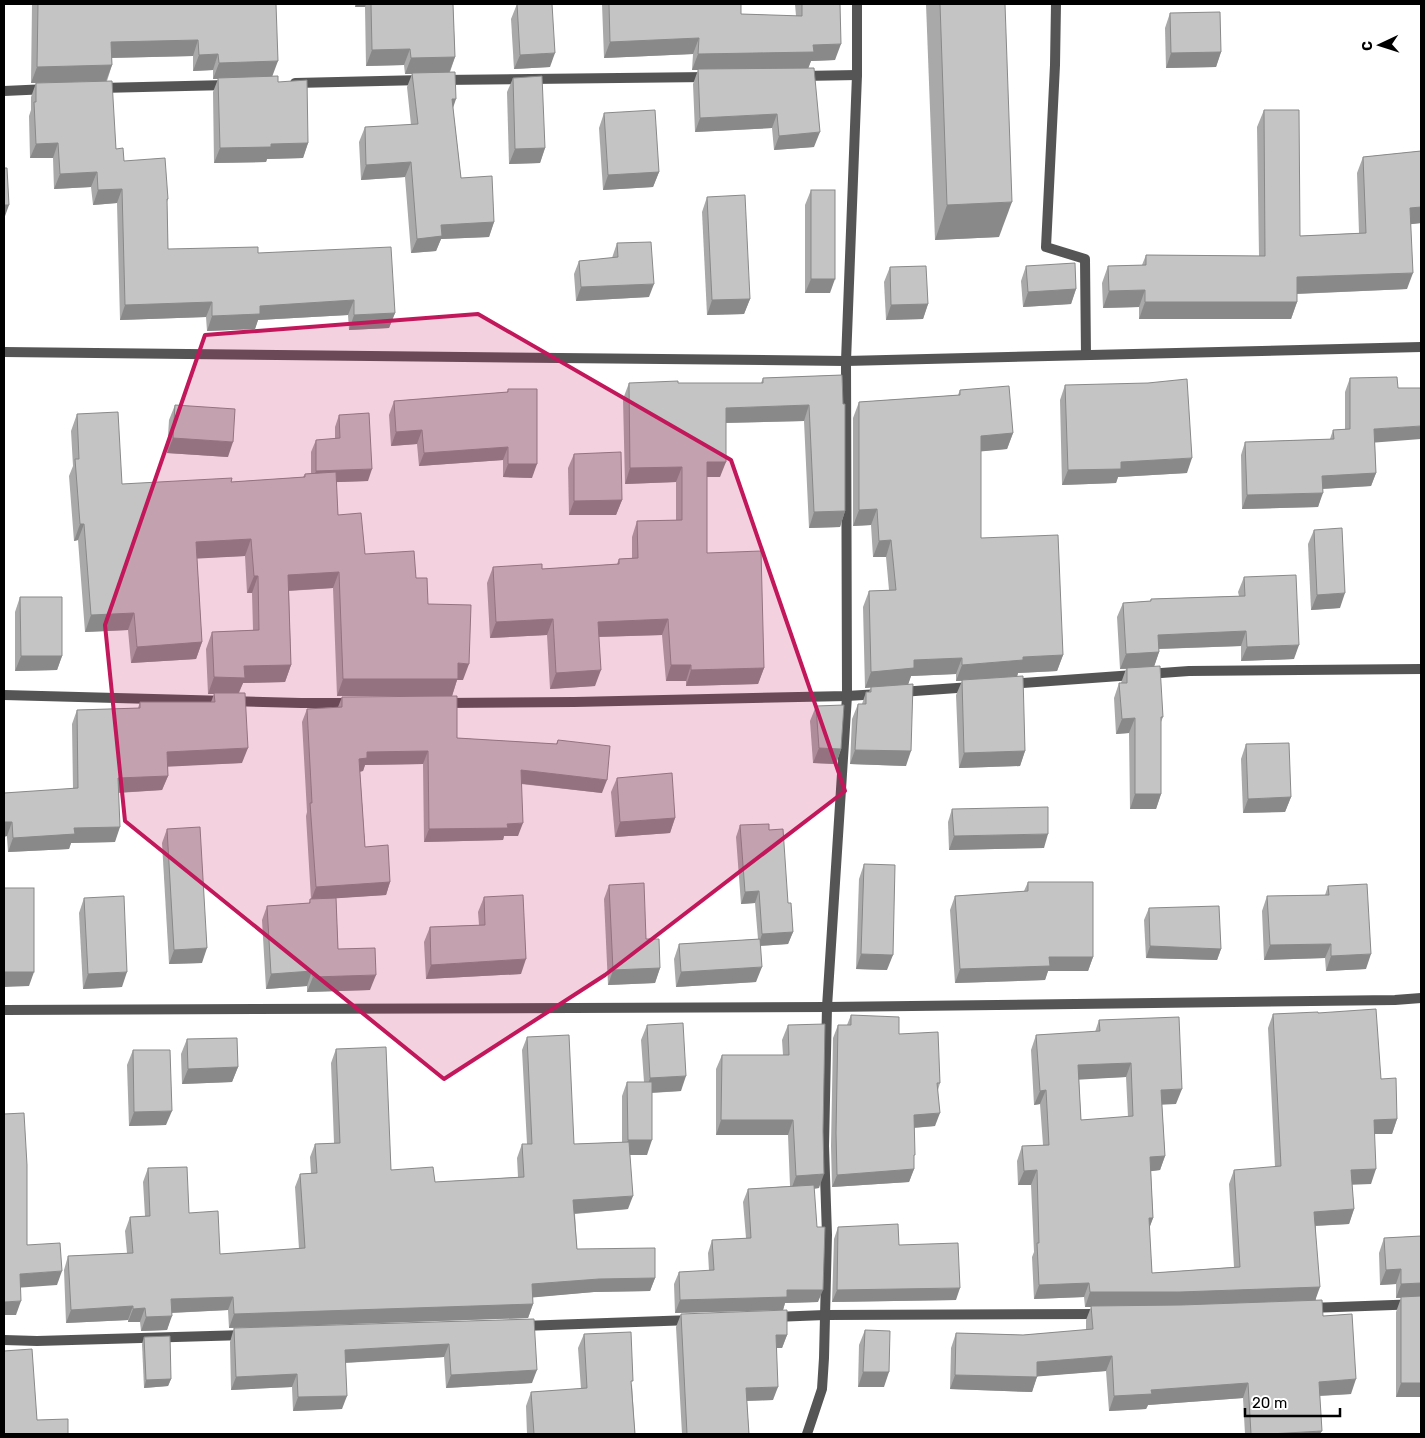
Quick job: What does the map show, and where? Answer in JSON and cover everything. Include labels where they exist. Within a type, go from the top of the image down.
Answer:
[{"type":"street","points":[[807,1434],[822,1389],[827,1235],[824,1146],[827,1006],[847,696],[846,361],[857,75],[857,4]]},
{"type":"street","points":[[1056,4],[1055,65],[1046,247],[1085,259],[1086,355]]},
{"type":"street","points":[[788,76],[857,75]]},
{"type":"street","points":[[287,83],[719,77]]},
{"type":"street","points":[[92,88],[238,85]]},
{"type":"street","points":[[4,90],[62,89]]},
{"type":"street","points":[[4,352],[846,361],[1421,347]]},
{"type":"street","points":[[1003,685],[1189,671],[1421,670]]},
{"type":"street","points":[[428,703],[584,702],[847,696],[984,686]]},
{"type":"street","points":[[4,696],[360,703]]},
{"type":"street","points":[[4,1010],[827,1006],[1395,1000],[1421,998]]},
{"type":"street","points":[[1303,1308],[1421,1304]]},
{"type":"street","points":[[765,1317],[1115,1314]]},
{"type":"street","points":[[516,1326],[705,1319]]},
{"type":"street","points":[[4,1340],[37,1341],[259,1335]]},
{"type":"highlighted area","points":[[478,314],[731,460],[845,791],[605,975],[444,1079],[125,821],[105,625],[205,335]]},
{"type":"building","points":[[38,4],[276,4],[278,61],[219,63],[218,54],[199,55],[198,40],[111,42],[112,65],[37,67]]},
{"type":"building","points":[[371,4],[453,4],[455,57],[411,58],[410,49],[372,50]]},
{"type":"building","points":[[517,4],[552,4],[555,53],[520,55]]},
{"type":"building","points":[[609,4],[741,4],[741,14],[802,16],[802,4],[840,4],[841,44],[813,45],[814,52],[698,54],[699,38],[610,42]]},
{"type":"building","points":[[940,4],[1005,4],[1012,202],[947,205]]},
{"type":"building","points":[[1220,12],[1221,52],[1171,53],[1170,13]]},
{"type":"building","points":[[814,68],[820,132],[779,136],[777,114],[700,118],[698,69]]},
{"type":"building","points":[[455,72],[456,99],[452,99],[461,178],[492,176],[494,222],[441,225],[442,236],[417,239],[411,162],[366,165],[365,127],[418,124],[412,73]]},
{"type":"building","points":[[278,76],[278,82],[307,80],[308,143],[271,144],[271,147],[220,148],[218,78]]},
{"type":"building","points":[[542,76],[545,148],[515,149],[513,78]]},
{"type":"building","points":[[112,81],[116,149],[123,148],[124,161],[165,158],[168,199],[168,249],[258,247],[258,253],[391,247],[395,313],[354,315],[354,300],[260,306],[260,314],[212,316],[212,302],[125,305],[122,189],[98,190],[97,172],[60,174],[58,143],[36,144],[34,102],[36,102],[36,83]]},
{"type":"building","points":[[655,110],[659,172],[608,175],[604,113]]},
{"type":"building","points":[[1264,110],[1299,110],[1300,236],[1366,233],[1363,157],[1421,151],[1421,207],[1410,208],[1413,273],[1297,277],[1297,302],[1145,302],[1145,290],[1109,291],[1108,266],[1146,265],[1146,255],[1265,256]]},
{"type":"building","points":[[4,168],[7,168],[9,205],[4,205]]},
{"type":"building","points":[[811,190],[835,190],[835,279],[811,279]]},
{"type":"building","points":[[745,195],[750,299],[712,300],[707,197]]},
{"type":"building","points":[[651,242],[654,284],[581,287],[579,261],[618,257],[617,243]]},
{"type":"building","points":[[1075,263],[1076,289],[1028,292],[1026,266]]},
{"type":"building","points":[[926,266],[928,304],[891,305],[890,267]]},
{"type":"building","points":[[842,375],[843,404],[845,404],[845,511],[814,512],[809,405],[726,408],[726,462],[707,462],[707,553],[761,551],[764,668],[691,670],[691,665],[671,665],[668,619],[598,622],[601,670],[556,673],[553,619],[496,622],[493,567],[542,564],[542,569],[619,564],[619,559],[638,558],[637,521],[682,520],[682,467],[630,468],[629,383],[678,381],[678,383],[763,383],[763,378]]},
{"type":"building","points":[[1397,377],[1398,388],[1421,388],[1421,426],[1374,429],[1376,473],[1322,476],[1323,493],[1247,495],[1245,442],[1334,439],[1333,430],[1350,429],[1350,378]]},
{"type":"building","points":[[1187,379],[1192,458],[1121,462],[1121,469],[1068,470],[1065,385],[1148,383]]},
{"type":"building","points":[[1009,386],[1013,433],[981,436],[981,538],[1058,535],[1063,655],[1023,657],[1023,660],[962,665],[962,658],[914,660],[914,668],[871,672],[869,591],[896,590],[891,540],[879,541],[877,509],[859,510],[859,402],[960,395],[960,390]]},
{"type":"building","points":[[508,389],[537,389],[537,464],[508,464],[508,447],[424,453],[422,430],[396,432],[394,401],[508,392]]},
{"type":"building","points":[[175,405],[235,409],[233,442],[173,438]]},
{"type":"building","points":[[118,412],[122,484],[232,478],[231,482],[305,477],[305,474],[336,472],[338,515],[361,513],[365,554],[414,551],[416,578],[427,578],[428,604],[471,605],[469,664],[458,663],[458,679],[343,679],[339,572],[288,575],[291,665],[244,666],[245,678],[214,677],[212,632],[259,630],[258,576],[254,576],[251,539],[196,542],[202,642],[137,647],[134,613],[91,615],[84,524],[80,524],[75,459],[79,459],[77,414]]},
{"type":"building","points":[[369,413],[372,469],[316,471],[316,440],[340,438],[339,415]]},
{"type":"building","points":[[621,452],[622,500],[574,501],[574,454]]},
{"type":"building","points":[[1342,528],[1345,593],[1317,595],[1314,530]]},
{"type":"building","points":[[1296,575],[1299,645],[1247,647],[1246,631],[1158,635],[1159,652],[1126,654],[1123,603],[1151,601],[1151,599],[1245,596],[1244,577]]},
{"type":"building","points":[[20,597],[62,597],[62,656],[21,656]]},
{"type":"building","points":[[1160,666],[1163,717],[1161,717],[1161,794],[1135,794],[1135,718],[1122,719],[1119,683],[1127,683],[1127,668]]},
{"type":"building","points":[[1023,676],[1025,751],[964,753],[962,680]]},
{"type":"building","points":[[913,684],[911,751],[855,750],[858,704],[866,704],[866,692],[871,692],[871,687]]},
{"type":"building","points":[[214,693],[245,693],[248,748],[167,752],[168,776],[118,778],[120,827],[74,828],[75,834],[13,838],[12,822],[4,822],[4,793],[78,788],[77,710],[140,708],[140,702],[215,702]]},
{"type":"building","points":[[457,696],[457,738],[557,744],[558,740],[610,746],[607,780],[521,770],[523,823],[507,824],[508,828],[429,829],[428,751],[367,752],[367,758],[359,759],[365,847],[388,845],[390,882],[316,887],[310,803],[312,803],[307,709],[342,707],[342,697]]},
{"type":"building","points":[[844,705],[841,749],[819,748],[816,706]]},
{"type":"building","points":[[1289,743],[1291,797],[1248,799],[1246,744]]},
{"type":"building","points":[[672,773],[675,818],[620,822],[617,778]]},
{"type":"building","points":[[1048,807],[1048,834],[954,836],[952,809]]},
{"type":"building","points":[[769,824],[769,830],[783,829],[788,903],[791,903],[793,932],[762,934],[759,891],[745,892],[740,825]]},
{"type":"building","points":[[200,827],[207,948],[174,950],[167,829]]},
{"type":"building","points":[[864,864],[895,865],[893,955],[861,954]]},
{"type":"building","points":[[1028,882],[1093,882],[1093,957],[1049,957],[1050,966],[960,969],[955,896],[1028,891]]},
{"type":"building","points":[[644,883],[646,939],[659,939],[660,968],[613,970],[609,885]]},
{"type":"building","points":[[1367,884],[1371,954],[1331,956],[1331,944],[1270,945],[1267,896],[1329,895],[1328,886]]},
{"type":"building","points":[[4,888],[34,888],[34,972],[4,972]]},
{"type":"building","points":[[523,895],[526,959],[431,965],[430,927],[485,925],[484,897]]},
{"type":"building","points":[[124,896],[127,972],[88,974],[84,898]]},
{"type":"building","points":[[336,898],[338,949],[375,948],[376,975],[313,977],[312,971],[271,974],[267,906],[310,903],[310,899]]},
{"type":"building","points":[[1219,906],[1221,949],[1150,946],[1149,908]]},
{"type":"building","points":[[760,939],[762,967],[681,972],[679,944]]},
{"type":"building","points":[[1376,1009],[1381,1079],[1396,1078],[1397,1119],[1374,1120],[1376,1169],[1351,1170],[1354,1209],[1314,1212],[1320,1287],[1180,1292],[1090,1292],[1089,1283],[1039,1285],[1037,1170],[1024,1171],[1022,1146],[1049,1145],[1046,1090],[1040,1091],[1036,1035],[1100,1031],[1099,1020],[1179,1017],[1182,1089],[1161,1090],[1165,1156],[1150,1157],[1153,1218],[1149,1218],[1152,1273],[1240,1267],[1234,1170],[1281,1166],[1273,1014]],"holes":[[[1131,1063],[1133,1116],[1081,1120],[1078,1065]]]},
{"type":"building","points":[[851,1015],[899,1017],[899,1034],[938,1032],[940,1083],[937,1083],[940,1113],[914,1115],[914,1169],[837,1175],[838,1025],[851,1025]]},
{"type":"building","points":[[683,1023],[686,1076],[650,1078],[647,1025]]},
{"type":"building","points":[[825,1024],[824,1174],[796,1176],[793,1120],[721,1120],[722,1055],[789,1055],[788,1025]]},
{"type":"building","points":[[569,1035],[574,1144],[629,1142],[633,1196],[573,1200],[577,1249],[655,1248],[655,1278],[599,1279],[532,1284],[533,1304],[234,1314],[233,1297],[171,1299],[172,1316],[146,1317],[145,1308],[133,1309],[133,1306],[71,1310],[68,1256],[133,1253],[130,1217],[150,1216],[148,1168],[187,1167],[189,1213],[218,1211],[220,1254],[305,1248],[300,1174],[317,1173],[315,1144],[340,1143],[336,1049],[386,1047],[391,1170],[433,1167],[435,1182],[524,1177],[522,1144],[532,1144],[527,1037]]},
{"type":"building","points":[[237,1038],[238,1067],[188,1069],[187,1039]]},
{"type":"building","points":[[133,1050],[170,1050],[172,1111],[134,1112]]},
{"type":"building","points":[[627,1082],[652,1082],[652,1140],[628,1140]]},
{"type":"building","points":[[24,1113],[27,1165],[27,1245],[60,1243],[62,1271],[20,1274],[21,1301],[4,1302],[4,1114]]},
{"type":"building","points":[[814,1185],[817,1227],[825,1227],[823,1290],[787,1290],[787,1297],[680,1300],[679,1272],[714,1270],[712,1240],[751,1238],[748,1189]]},
{"type":"building","points":[[898,1224],[899,1245],[958,1243],[960,1288],[837,1290],[838,1227]]},
{"type":"building","points":[[1421,1236],[1421,1283],[1401,1284],[1401,1269],[1386,1270],[1384,1238]]},
{"type":"building","points":[[1421,1296],[1421,1383],[1401,1383],[1401,1297]]},
{"type":"building","points":[[1322,1300],[1323,1316],[1352,1314],[1356,1379],[1319,1382],[1322,1431],[1251,1434],[1248,1383],[1151,1390],[1152,1394],[1114,1396],[1112,1356],[1037,1362],[1037,1377],[955,1375],[956,1333],[1023,1335],[1093,1329],[1091,1306]]},
{"type":"building","points":[[787,1310],[787,1335],[776,1335],[778,1387],[746,1388],[749,1434],[687,1434],[681,1314]]},
{"type":"building","points":[[534,1319],[537,1370],[451,1375],[449,1344],[345,1350],[347,1396],[298,1397],[297,1374],[236,1377],[234,1328]]},
{"type":"building","points":[[865,1330],[890,1331],[889,1372],[863,1372]]},
{"type":"building","points":[[631,1332],[633,1381],[631,1381],[635,1434],[534,1434],[531,1392],[587,1388],[584,1334]]},
{"type":"building","points":[[170,1336],[171,1379],[146,1380],[144,1337]]},
{"type":"building","points":[[32,1349],[37,1420],[68,1419],[68,1434],[4,1434],[4,1351]]}]
